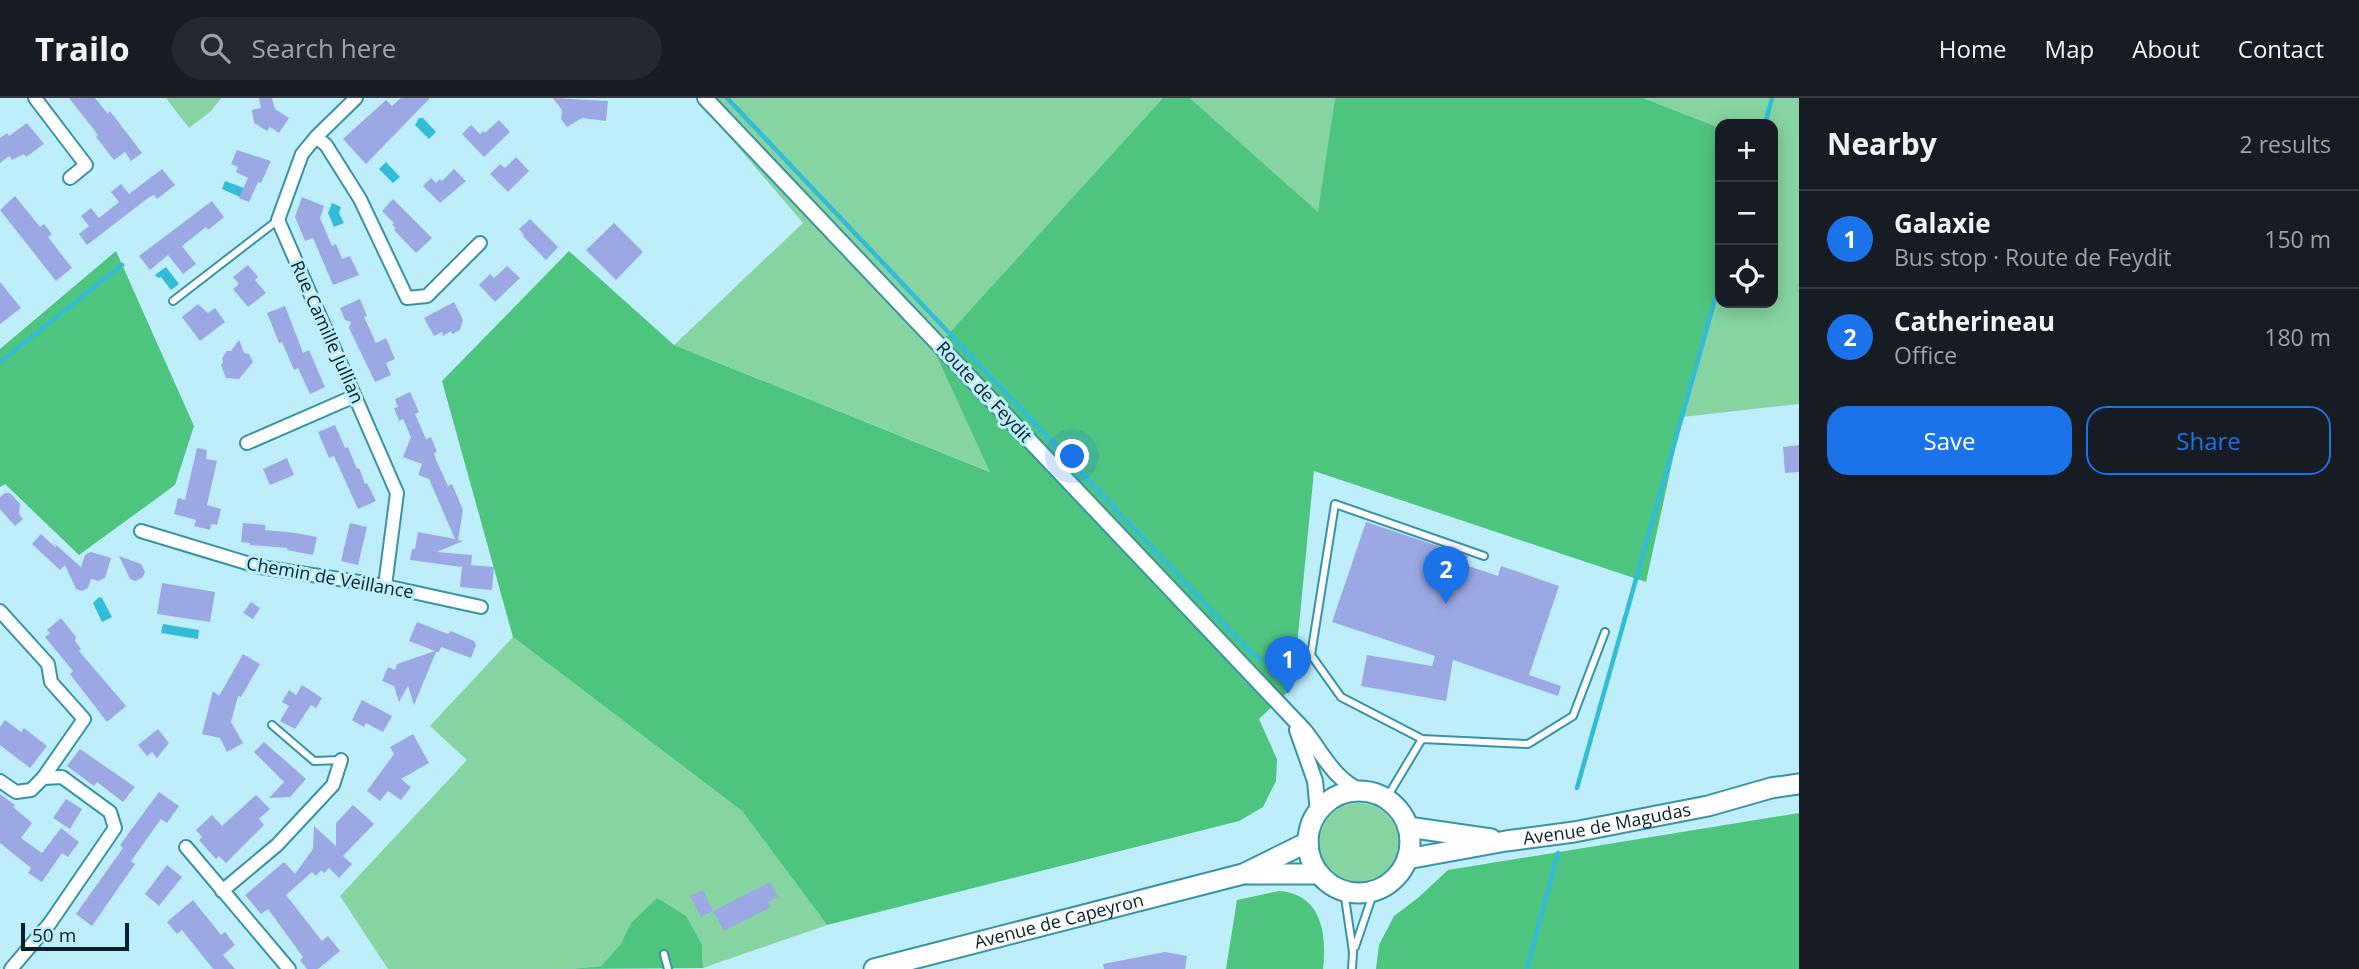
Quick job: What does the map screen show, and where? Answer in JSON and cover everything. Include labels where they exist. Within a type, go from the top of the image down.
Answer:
[{"type":"main road","name":"Avenue de Magudas","points":[[1407,859],[1574,832],[1708,806],[1772,788],[1799,784]]},
{"type":"main road","points":[[1360,791],[1386,799],[1396,806],[1408,827],[1410,843],[1407,859],[1400,873],[1388,884],[1374,891],[1344,891],[1330,884],[1319,874],[1311,859],[1308,842],[1309,832],[1318,813],[1329,801],[1344,793],[1360,791]]},
{"type":"main road","name":"Avenue de Magudas","points":[[1708,806],[1774,801],[1799,796]]},
{"type":"main road","name":"Avenue de Magudas","points":[[1408,827],[1506,841]]},
{"type":"main road","name":"Avenue de Capeyron","points":[[874,969],[1243,874],[1308,842]]},
{"type":"main road","name":"Avenue de Capeyron","points":[[1243,874],[1319,874]]},
{"type":"street","points":[[35,98],[86,166],[70,178]]},
{"type":"street","points":[[278,220],[302,154],[356,98]]},
{"type":"street","name":"Route de Feydit","points":[[705,98],[1310,738],[1334,772],[1360,791]]},
{"type":"street","points":[[316,137],[326,145],[360,199],[407,298],[427,296],[480,243]]},
{"type":"street","name":"Rue Camille Jullian","points":[[278,220],[397,493],[386,586]]},
{"type":"street","points":[[247,443],[355,396]]},
{"type":"street","name":"Chemin de Veillance","points":[[141,531],[260,567],[386,586],[481,607]]},
{"type":"street","points":[[0,611],[48,664],[51,682],[84,719],[43,778],[30,790],[16,792],[0,780]]},
{"type":"street","name":"Route de Feydit","points":[[1290,717],[1303,743],[1315,781],[1318,813]]},
{"type":"street","points":[[222,891],[277,845],[333,785],[341,760]]},
{"type":"street","points":[[10,969],[50,923],[115,828],[110,812],[62,777],[43,778]]},
{"type":"street","points":[[186,847],[289,969]]},
{"type":"lane","points":[[173,301],[278,220]]},
{"type":"lane","points":[[1484,556],[1335,504],[1311,655],[1340,697],[1422,739],[1528,744],[1573,716],[1605,632]]},
{"type":"lane","points":[[272,725],[314,761],[341,760]]},
{"type":"lane","points":[[1386,799],[1422,739]]},
{"type":"lane","points":[[1344,891],[1353,952],[1352,969]]},
{"type":"lane","points":[[1353,952],[1374,891]]},
{"type":"lane","points":[[664,954],[668,969]]},
{"type":"green space","points":[[166,98],[221,98],[211,111],[189,128]]},
{"type":"green space","points":[[696,98],[1163,98],[935,350],[991,472],[674,345],[803,223]]},
{"type":"green space","points":[[1163,98],[1190,98],[1318,212],[1335,98],[1643,98],[1715,126],[1715,304],[1682,417],[1646,582],[1314,471],[1293,687],[1259,719],[1277,759],[1276,781],[1263,807],[1239,821],[827,925],[742,811],[513,637],[442,381],[569,251],[674,345],[990,472],[934,350]]},
{"type":"green space","points":[[1190,98],[1335,98],[1319,213]]},
{"type":"green space","points":[[1643,98],[1799,98],[1799,404],[1682,417],[1715,304],[1715,308],[1778,308],[1778,119],[1715,119],[1715,126]]},
{"type":"green space","points":[[116,251],[194,426],[175,485],[79,555],[5,484],[0,487],[0,349]]},
{"type":"green space","points":[[513,637],[742,811],[827,925],[703,968],[702,945],[631,923],[620,945],[601,966],[571,969],[388,969],[340,896],[467,760],[430,726]]},
{"type":"green space","points":[[1359,803],[1374,806],[1387,815],[1396,828],[1399,843],[1396,858],[1387,871],[1374,880],[1359,883],[1344,880],[1331,871],[1322,858],[1319,843],[1322,828],[1331,815],[1344,806]]},
{"type":"green space","points":[[1799,813],[1799,969],[1376,969],[1379,945],[1394,916],[1448,870]]},
{"type":"green space","points":[[1279,891],[1305,900],[1319,918],[1324,942],[1323,969],[1226,969],[1237,900]]},
{"type":"green space","points":[[657,898],[686,916],[702,945],[703,968],[571,969],[601,966],[620,945],[631,923]]},
{"type":"water","points":[[419,118],[423,118],[436,132],[429,139],[415,125]]},
{"type":"water","points":[[386,162],[400,177],[393,183],[379,169]]},
{"type":"water","points":[[225,181],[244,188],[240,197],[222,189]]},
{"type":"water","points":[[332,203],[341,207],[339,213],[344,223],[334,227],[328,213]]},
{"type":"water","points":[[166,267],[179,284],[171,290],[161,277],[155,275]]},
{"type":"water","points":[[99,597],[112,617],[102,622],[93,603]]},
{"type":"water","points":[[163,624],[199,630],[198,639],[161,633]]},
{"type":"building","points":[[69,98],[95,98],[108,114],[110,111],[142,153],[131,161],[125,152],[114,160]]},
{"type":"building","points":[[259,98],[272,98],[275,109],[289,118],[279,133],[270,127],[267,131],[254,123],[252,110],[261,108]]},
{"type":"building","points":[[401,98],[430,98],[366,164],[343,139],[386,100],[392,106]]},
{"type":"building","points":[[553,98],[608,101],[606,121],[582,118],[567,127],[561,119],[562,110]]},
{"type":"building","points":[[499,120],[510,132],[484,157],[462,134],[471,125],[480,134],[484,131],[485,133]]},
{"type":"building","points":[[27,123],[44,144],[26,157],[24,154],[12,160],[9,156],[0,163],[0,138],[7,133],[9,136]]},
{"type":"building","points":[[237,150],[271,161],[249,202],[239,198],[248,178],[236,172],[238,167],[231,164]]},
{"type":"building","points":[[516,157],[529,171],[508,192],[490,174],[500,164],[505,168]]},
{"type":"building","points":[[162,169],[175,185],[157,199],[154,195],[148,198],[87,245],[79,234],[89,226],[81,216],[91,208],[99,218],[119,202],[111,192],[121,184],[129,194]]},
{"type":"building","points":[[454,169],[466,181],[440,203],[423,186],[431,178],[436,183],[440,179],[442,181]]},
{"type":"building","points":[[15,196],[40,227],[44,224],[52,234],[48,237],[72,268],[56,281],[0,210]]},
{"type":"building","points":[[302,197],[324,206],[320,218],[332,246],[336,244],[342,259],[350,256],[359,275],[333,285],[313,238],[305,241],[295,217]]},
{"type":"building","points":[[393,199],[432,238],[416,253],[394,230],[394,223],[382,211]]},
{"type":"building","points":[[212,201],[224,217],[182,246],[196,264],[183,274],[168,255],[150,270],[139,256]]},
{"type":"building","points":[[530,219],[558,247],[546,260],[519,229]]},
{"type":"building","points":[[614,223],[643,252],[616,280],[586,250]]},
{"type":"building","points":[[248,265],[258,277],[255,280],[266,293],[248,307],[233,289],[239,284],[233,277]]},
{"type":"building","points":[[507,266],[520,278],[495,302],[479,285],[490,274],[494,278]]},
{"type":"building","points":[[0,282],[21,308],[0,324]]},
{"type":"building","points":[[360,299],[367,316],[364,317],[376,343],[386,338],[395,359],[386,363],[391,375],[375,382],[349,328],[351,322],[345,320],[340,308]]},
{"type":"building","points":[[454,302],[463,320],[460,330],[434,336],[424,318]]},
{"type":"building","points":[[198,304],[208,313],[215,308],[225,322],[200,341],[182,317]]},
{"type":"building","points":[[285,306],[303,353],[309,350],[325,387],[310,394],[298,368],[294,370],[282,342],[279,343],[267,313]]},
{"type":"building","points":[[239,340],[244,353],[249,354],[253,362],[239,379],[226,378],[221,365],[222,358]]},
{"type":"building","points":[[410,392],[419,412],[415,414],[426,439],[431,437],[437,452],[434,453],[436,460],[448,486],[452,484],[463,510],[458,540],[463,541],[437,552],[472,555],[471,565],[494,567],[492,590],[460,587],[462,567],[410,560],[418,532],[455,539],[429,479],[418,475],[422,464],[403,457],[411,437],[403,419],[399,421],[394,408],[398,407],[395,399]]},
{"type":"building","points":[[335,425],[345,448],[348,447],[357,469],[359,468],[376,501],[358,509],[334,456],[329,458],[318,432]]},
{"type":"building","points":[[1799,445],[1799,472],[1785,473],[1783,447]]},
{"type":"building","points":[[197,448],[207,450],[206,459],[217,461],[207,505],[221,509],[217,525],[211,524],[210,530],[194,526],[196,520],[174,514],[178,498],[185,500]]},
{"type":"building","points":[[287,458],[294,475],[270,485],[263,469]]},
{"type":"building","points":[[10,493],[20,504],[19,514],[23,519],[15,526],[0,509],[0,497]]},
{"type":"building","points":[[1366,522],[1468,556],[1465,565],[1498,576],[1501,566],[1559,586],[1529,675],[1561,686],[1558,696],[1453,660],[1446,701],[1361,686],[1367,655],[1432,666],[1435,656],[1332,622]]},
{"type":"building","points":[[243,523],[266,525],[265,530],[317,537],[313,555],[287,550],[288,548],[241,542]]},
{"type":"building","points":[[350,523],[367,527],[358,565],[341,561]]},
{"type":"building","points":[[41,534],[81,567],[85,555],[91,552],[111,558],[105,578],[98,581],[91,579],[88,588],[82,591],[76,589],[65,565],[60,570],[32,544]]},
{"type":"building","points":[[119,556],[141,564],[145,572],[143,577],[135,581],[130,579]]},
{"type":"building","points":[[162,583],[215,592],[210,622],[157,614]]},
{"type":"building","points":[[251,602],[260,608],[253,619],[243,613]]},
{"type":"building","points":[[61,618],[76,637],[75,641],[81,649],[79,651],[126,706],[107,722],[70,674],[73,671],[45,637],[50,633],[47,630]]},
{"type":"building","points":[[417,622],[448,634],[451,631],[474,641],[476,645],[471,658],[441,647],[439,652],[436,652],[414,705],[408,686],[399,702],[394,686],[382,681],[388,667],[395,670],[397,664],[435,651],[409,641]]},
{"type":"building","points":[[243,654],[260,664],[241,697],[238,696],[231,722],[243,743],[227,752],[220,738],[202,734],[213,691],[219,696]]},
{"type":"building","points":[[302,685],[322,698],[316,708],[311,705],[295,729],[280,721],[289,706],[282,702],[289,690],[296,695]]},
{"type":"building","points":[[362,700],[392,716],[383,732],[366,723],[364,727],[352,720]]},
{"type":"building","points":[[5,720],[21,732],[24,728],[47,746],[30,768],[0,745],[0,727]]},
{"type":"building","points":[[158,729],[169,743],[157,758],[152,752],[147,756],[138,745]]},
{"type":"building","points":[[413,734],[429,763],[401,779],[411,787],[401,800],[388,791],[380,801],[367,791],[394,754],[390,747]]},
{"type":"building","points":[[264,742],[306,779],[290,797],[269,798],[284,782],[254,752]]},
{"type":"building","points":[[80,749],[135,787],[123,802],[97,782],[94,786],[67,766]]},
{"type":"building","points":[[159,792],[179,806],[167,823],[161,819],[131,861],[135,864],[92,926],[76,914],[123,848],[120,845]]},
{"type":"building","points":[[0,794],[32,823],[21,838],[42,853],[61,828],[79,842],[68,857],[62,853],[42,882],[28,873],[31,868],[0,843]]},
{"type":"building","points":[[256,795],[270,809],[259,819],[264,825],[226,863],[219,856],[216,859],[199,840],[202,837],[196,830],[212,815],[222,826]]},
{"type":"building","points":[[66,799],[82,809],[70,829],[53,818]]},
{"type":"building","points":[[353,805],[374,824],[343,856],[352,864],[339,878],[329,868],[324,873],[321,870],[316,876],[312,872],[286,895],[322,941],[328,936],[340,951],[318,969],[307,969],[300,960],[303,957],[268,909],[261,914],[245,895],[284,862],[295,874],[313,849],[314,826],[336,846],[336,823]]},
{"type":"building","points":[[167,865],[182,877],[159,906],[145,894]]},
{"type":"building","points":[[770,882],[778,897],[768,902],[771,907],[724,931],[713,911]]},
{"type":"building","points":[[703,890],[713,911],[701,917],[690,896]]},
{"type":"building","points":[[193,900],[221,935],[225,932],[235,945],[223,955],[235,969],[213,969],[182,930],[177,934],[167,922]]},
{"type":"building","points":[[1165,952],[1187,956],[1185,969],[1104,969],[1103,964]]},
{"type":"waterway","points":[[727,98],[1261,660]]},
{"type":"waterway","points":[[1766,119],[1772,98]]},
{"type":"waterway","points":[[0,362],[122,265]]},
{"type":"waterway","points":[[1577,788],[1715,300]]},
{"type":"waterway","points":[[1527,969],[1558,853]]},
{"type":"place","name":"Catherineau","points":[[1446,604]]},
{"type":"place","name":"Galaxie","points":[[1288,694]]}]
